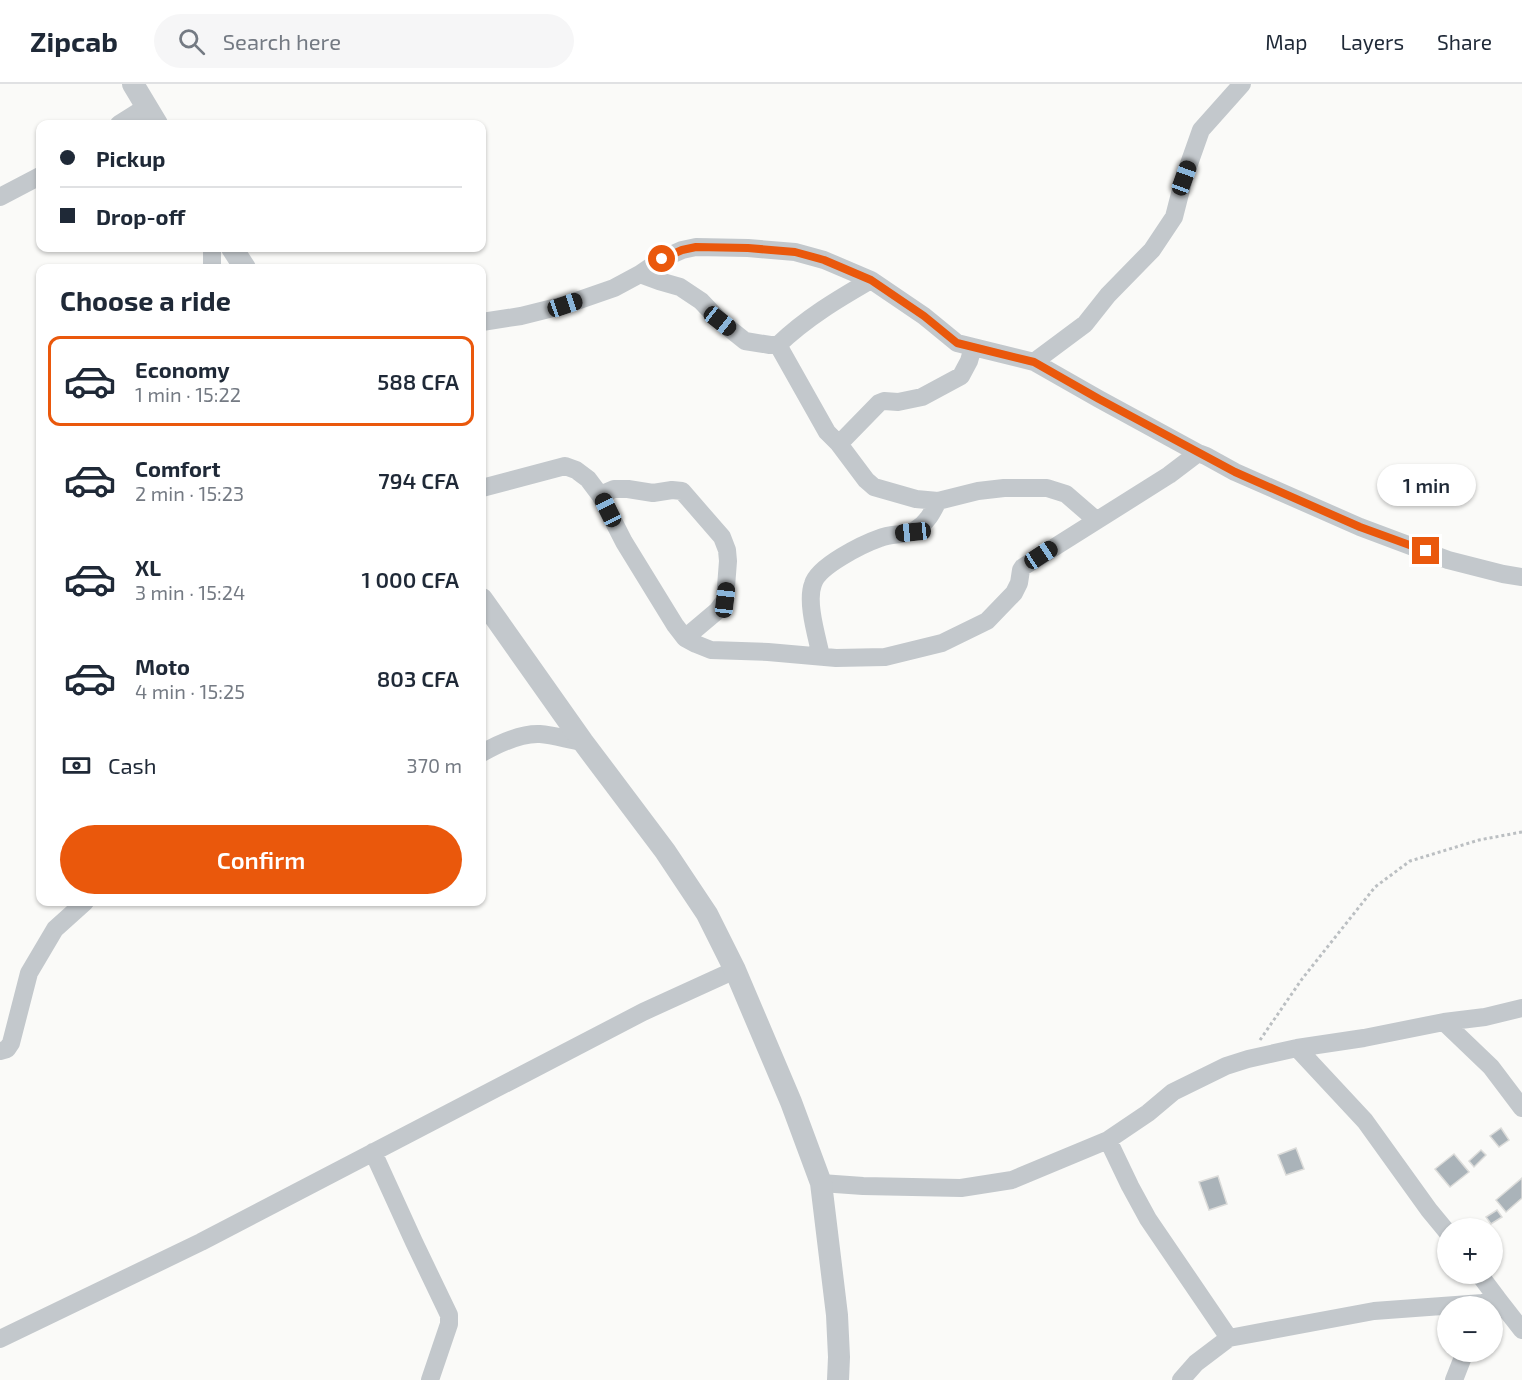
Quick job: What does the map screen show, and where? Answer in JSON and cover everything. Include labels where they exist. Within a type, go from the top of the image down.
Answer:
[{"type":"street","points":[[133,84],[152,116],[136,120]]},
{"type":"street","points":[[1034,362],[1085,324],[1108,294],[1152,250],[1174,218],[1184,178],[1201,130],[1242,84]]},
{"type":"street","points":[[0,197],[36,178]]},
{"type":"street","points":[[486,321],[565,305],[614,288],[662,259],[682,250],[696,247],[795,252],[824,260],[871,280],[924,316],[957,343],[1034,362],[1246,477],[1360,527],[1448,560],[1522,577]]},
{"type":"street","points":[[640,274],[680,287],[701,301],[720,321],[745,341],[770,345],[778,345],[800,324],[871,280]]},
{"type":"street","points":[[778,345],[827,432],[874,487],[916,499],[938,501],[978,491],[1004,488],[1047,488],[1066,494],[1096,520]]},
{"type":"street","points":[[839,444],[879,403],[922,397],[961,376],[974,347]]},
{"type":"street","points":[[486,487],[565,466],[576,470],[588,479],[600,495],[624,542],[675,625],[685,638],[696,644],[711,650],[885,657],[942,644],[987,621],[1017,587],[1022,568],[1169,475],[1198,453]]},
{"type":"street","points":[[600,495],[614,489],[652,493],[682,491],[722,537],[728,561],[725,600],[717,611],[685,638]]},
{"type":"street","points":[[821,656],[810,601],[813,582],[822,571],[880,537],[913,532],[924,524],[938,501]]},
{"type":"street","points":[[486,605],[583,742],[665,851],[706,914],[735,970],[791,1102],[821,1184],[837,1315],[838,1380]]},
{"type":"street","points":[[486,751],[521,736],[540,734],[583,742]]},
{"type":"street","points":[[0,1051],[7,1048],[14,1037],[29,973],[55,929],[80,906]]},
{"type":"street","points":[[0,1339],[201,1242],[643,1012],[735,970]]},
{"type":"street","points":[[821,1184],[961,1188],[1012,1180],[1108,1140],[1148,1113],[1173,1092],[1226,1066],[1297,1048],[1485,1017],[1522,1008]]},
{"type":"street","points":[[1444,1022],[1491,1067],[1522,1108]]},
{"type":"street","points":[[1297,1048],[1365,1121],[1437,1220]]},
{"type":"street","points":[[1108,1140],[1148,1219],[1229,1338]]},
{"type":"street","points":[[373,1152],[449,1315],[449,1324],[430,1380]]},
{"type":"street","points":[[1181,1380],[1196,1363],[1229,1338],[1374,1311],[1437,1306]]},
{"type":"street","points":[[1503,1314],[1522,1330]]},
{"type":"street","points":[[1454,1380],[1461,1362]]},
{"type":"path","points":[[1248,1059],[1302,979],[1375,887],[1410,861],[1479,840],[1522,832]]},
{"type":"building","points":[[1501,1128],[1509,1140],[1499,1147],[1490,1136]]},
{"type":"building","points":[[1296,1148],[1304,1169],[1286,1175],[1278,1155]]},
{"type":"building","points":[[1481,1150],[1486,1155],[1474,1167],[1469,1161]]},
{"type":"building","points":[[1454,1154],[1469,1172],[1450,1187],[1435,1169]]},
{"type":"building","points":[[1218,1176],[1227,1204],[1209,1210],[1199,1182]]},
{"type":"building","points":[[1522,1178],[1522,1198],[1506,1212],[1496,1200]]},
{"type":"building","points":[[1497,1210],[1502,1217],[1487,1218]]},
{"type":"route","points":[[662,259],[682,250],[696,247],[795,252],[824,260],[871,280],[924,316],[957,343],[1034,362],[1235,472],[1360,527],[1426,551]]}]
